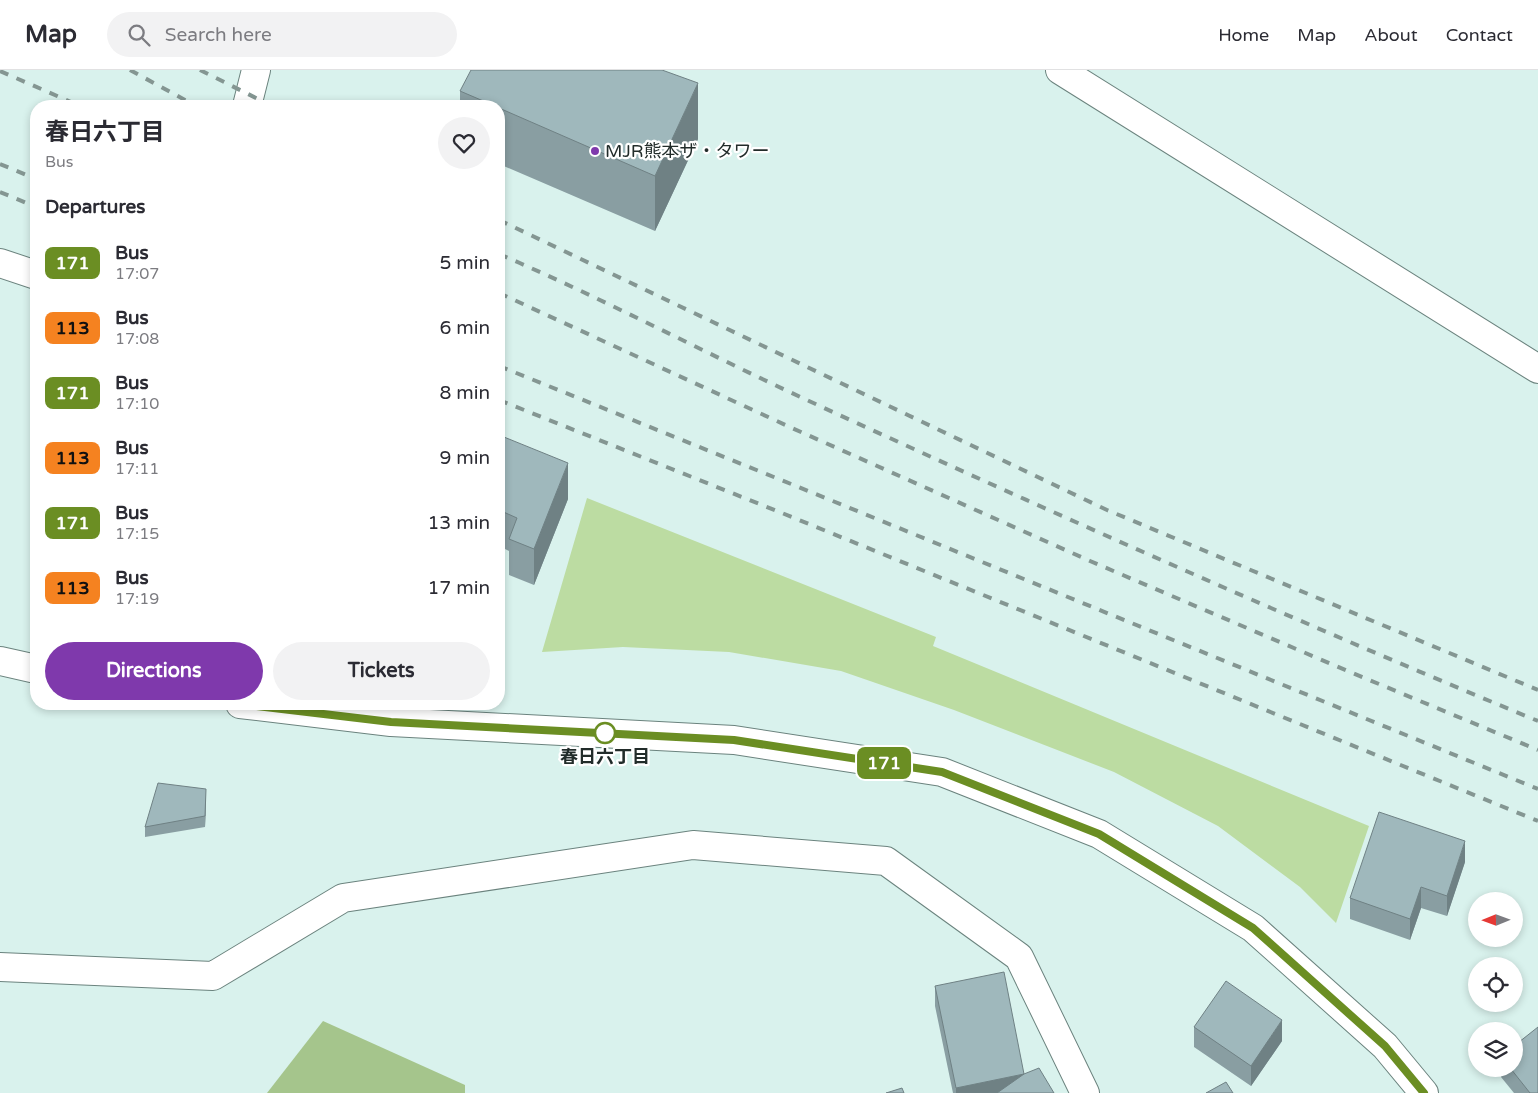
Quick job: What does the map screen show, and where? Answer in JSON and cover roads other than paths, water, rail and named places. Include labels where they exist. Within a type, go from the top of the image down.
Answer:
[{"type":"street","points":[[248,100],[256,70]]},
{"type":"street","points":[[1060,70],[1538,368]]},
{"type":"street","points":[[0,263],[30,274]]},
{"type":"street","points":[[0,661],[30,668]]},
{"type":"street","points":[[290,710],[391,722],[734,740],[942,772],[1099,834],[1253,928],[1385,1046],[1424,1093]]},
{"type":"street","points":[[0,966],[213,976],[343,898],[692,845],[886,861],[1019,957],[1085,1093]]},
{"type":"railway","points":[[130,70],[185,100]]},
{"type":"railway","points":[[200,70],[260,100]]},
{"type":"railway","points":[[0,71],[66,100]]},
{"type":"railway","points":[[0,164],[30,176]]},
{"type":"railway","points":[[0,192],[30,204]]},
{"type":"railway","points":[[505,223],[1107,510],[1538,690]]},
{"type":"railway","points":[[505,257],[577,289],[809,401],[990,484],[1263,605],[1538,721]]},
{"type":"railway","points":[[505,296],[792,428],[1090,561],[1538,750]]},
{"type":"railway","points":[[505,368],[1538,789]]},
{"type":"railway","points":[[505,402],[777,511],[1538,821]]},
{"type":"place","name":"MJR熊本ザ・タワー","points":[[595,151]]},
{"type":"place","name":"春日六丁目","points":[[605,733]]}]
